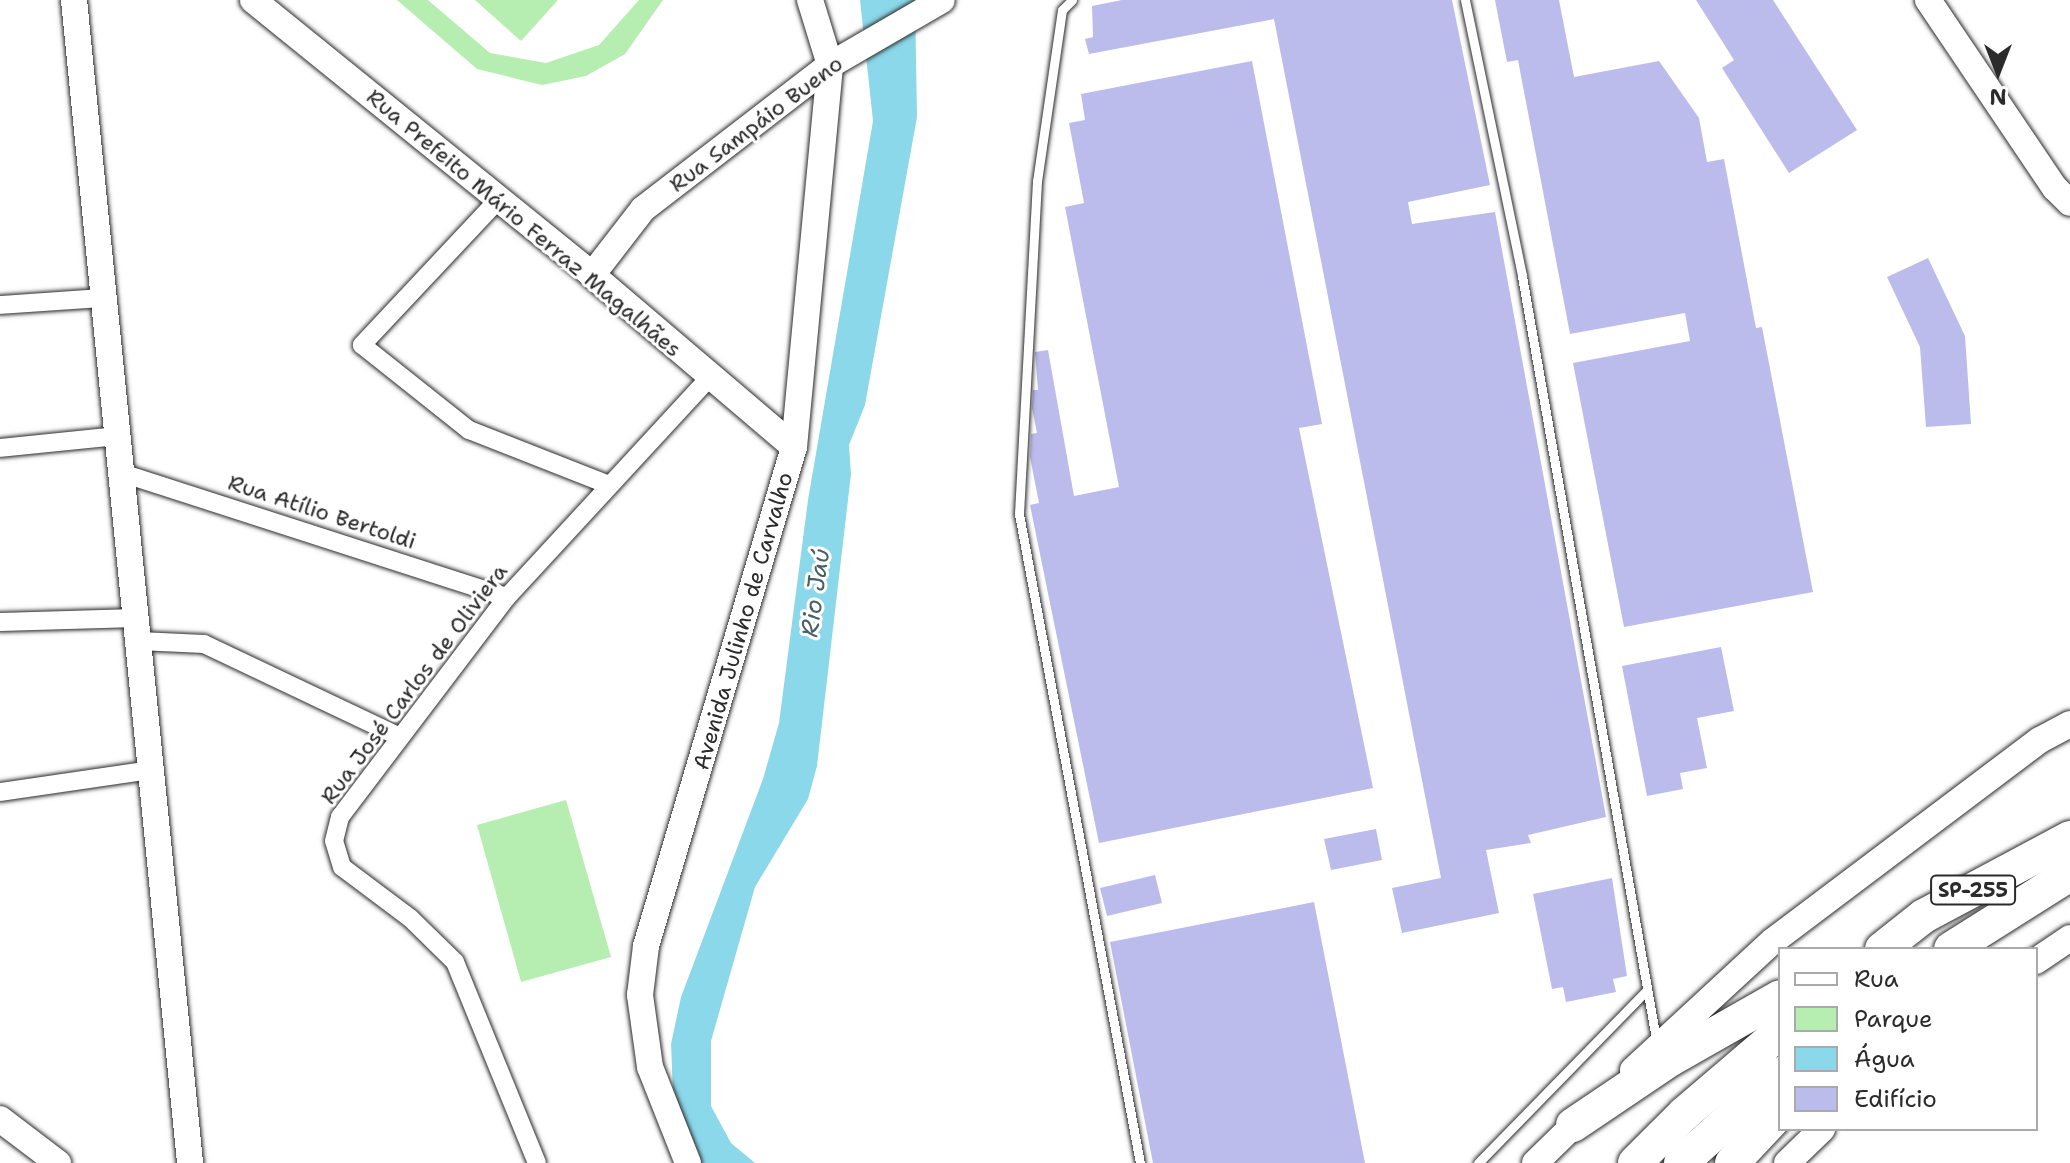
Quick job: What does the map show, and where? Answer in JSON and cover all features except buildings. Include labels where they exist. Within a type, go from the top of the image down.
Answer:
[{"type":"highway","name":"SP-255","points":[[1885,947],[1924,916],[2070,838]]},
{"type":"highway","name":"SP-255","points":[[1954,947],[2070,874]]},
{"type":"highway","points":[[1869,947],[1924,916]]},
{"type":"highway","points":[[1573,1125],[1671,1059],[1778,998]]},
{"type":"highway","points":[[1635,1163],[1684,1114],[1778,1034]]},
{"type":"highway","points":[[1681,1163],[1778,1076]]},
{"type":"highway","points":[[1732,1163],[1778,1114]]},
{"type":"street","points":[[74,0],[190,1163]]},
{"type":"street","name":"Rua Prefeito Mário Ferraz Magalhães","points":[[253,0],[592,275],[794,447]]},
{"type":"street","points":[[810,0],[830,65]]},
{"type":"street","name":"Rua Sampáio Bueno","points":[[592,275],[643,209],[830,65],[942,0]]},
{"type":"street","points":[[1928,0],[2065,190]]},
{"type":"street","name":"Avenida Julinho de Carvalho","points":[[688,1163],[650,1067],[640,995],[646,946],[794,447],[830,65]]},
{"type":"street","points":[[498,200],[362,345],[469,430],[609,485]]},
{"type":"street","points":[[0,305],[104,298]]},
{"type":"street","name":"Rua José Carlos de Oliviera","points":[[537,1163],[455,962],[410,918],[342,867],[334,841],[340,817],[507,597],[710,377]]},
{"type":"street","points":[[0,448],[118,436]]},
{"type":"street","name":"Rua Atílio Bertoldi","points":[[122,473],[507,597]]},
{"type":"street","points":[[0,622],[138,630],[204,644],[400,737]]},
{"type":"street","points":[[1535,1163],[1773,941],[2040,740],[2070,724]]},
{"type":"street","points":[[0,792],[151,770]]},
{"type":"street","points":[[2038,960],[2070,938]]},
{"type":"street","points":[[1,1122],[58,1163]]},
{"type":"street","points":[[1787,1163],[1820,1131]]},
{"type":"lane","points":[[1072,0],[1062,10],[1037,181],[1019,514],[1140,1163]]},
{"type":"lane","points":[[1465,0],[1522,276],[1657,1048]]},
{"type":"lane","points":[[1478,1163],[1647,990]]},
{"type":"green space","points":[[397,0],[428,0],[490,53],[546,63],[599,45],[639,0],[663,0],[625,54],[586,76],[542,85],[477,69]]},
{"type":"green space","points":[[475,0],[558,0],[521,41]]},
{"type":"green space","points":[[566,800],[611,957],[521,982],[477,825]]},
{"type":"water","name":"Rio Jaú","points":[[860,0],[915,0],[917,117],[865,405],[849,445],[851,474],[817,766],[808,799],[755,887],[711,1041],[711,1106],[731,1143],[755,1163],[698,1163],[673,1092],[671,1044],[681,997],[763,779],[779,723],[808,500],[873,121]]}]
